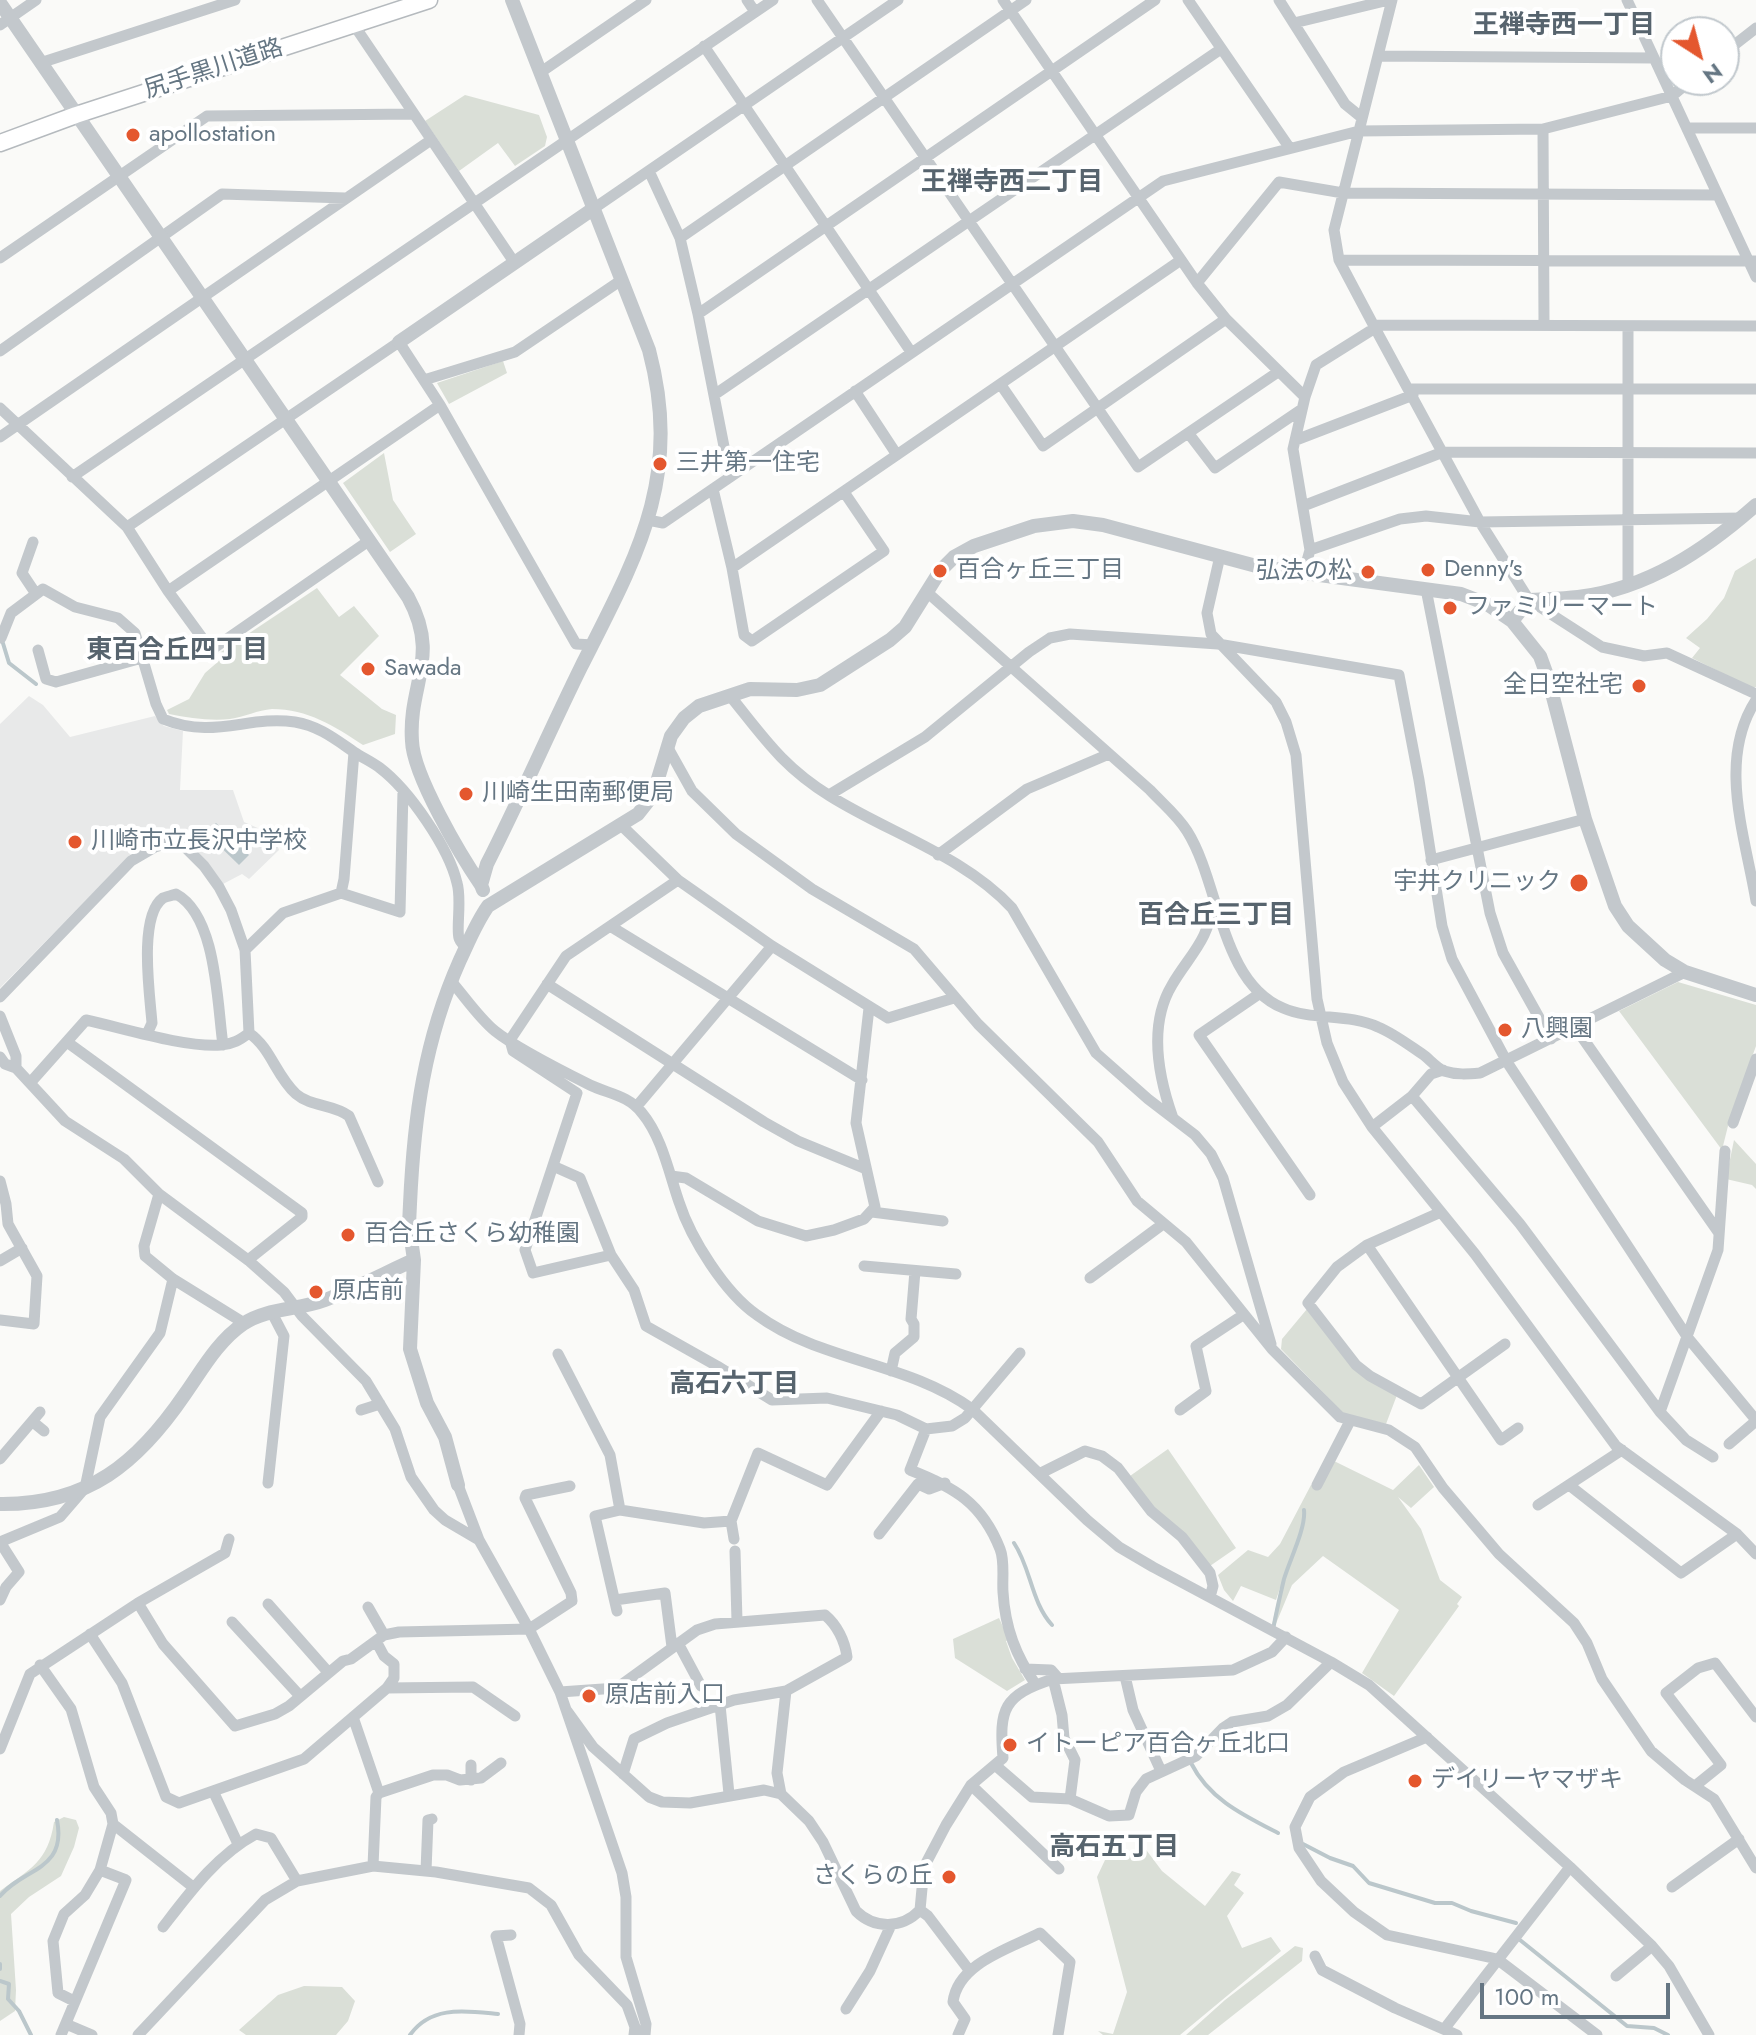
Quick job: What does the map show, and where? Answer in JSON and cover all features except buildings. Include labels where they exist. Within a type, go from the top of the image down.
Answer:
[{"type":"main road","name":"尻手黒川道路","points":[[0,143],[76,115],[429,0]]},
{"type":"street","points":[[5,22],[36,0]]},
{"type":"street","points":[[40,63],[214,3],[235,0]]},
{"type":"street","points":[[481,885],[487,864],[643,540],[660,464],[662,424],[659,387],[649,350],[512,0]]},
{"type":"street","points":[[541,72],[646,0]]},
{"type":"street","points":[[747,0],[755,12]]},
{"type":"street","points":[[72,477],[773,0]]},
{"type":"street","points":[[817,0],[1138,467],[1278,372]]},
{"type":"street","points":[[127,527],[898,0]]},
{"type":"street","points":[[1003,0],[1197,283],[1303,403]]},
{"type":"street","points":[[680,238],[1026,0]]},
{"type":"street","points":[[698,314],[1155,0]]},
{"type":"street","points":[[1188,0],[1289,147]]},
{"type":"street","points":[[1279,0],[1345,104],[1361,117]]},
{"type":"street","points":[[1294,23],[1390,0],[1379,56],[1334,230],[1339,260],[1480,522],[1529,600],[1602,647],[1644,656],[1667,653],[1756,697],[1739,734],[1735,763],[1751,844],[1756,901]]},
{"type":"street","points":[[1627,0],[1660,71]]},
{"type":"street","points":[[0,3],[5,22],[40,63],[403,586],[422,634],[424,664],[412,712],[411,743],[416,765],[464,860],[481,885],[488,906]]},
{"type":"street","points":[[354,25],[514,262]]},
{"type":"street","points":[[1740,40],[1756,28]]},
{"type":"street","points":[[704,46],[911,352]]},
{"type":"street","points":[[714,395],[1221,49]]},
{"type":"street","points":[[1379,56],[1654,58]]},
{"type":"street","points":[[648,520],[663,523],[1138,197],[1171,178],[1359,131],[1543,129],[1672,96],[1717,195],[1752,261],[1756,277]]},
{"type":"street","points":[[0,258],[207,116],[414,114]]},
{"type":"street","points":[[1688,128],[1756,128]]},
{"type":"street","points":[[1543,129],[1544,324]]},
{"type":"street","points":[[0,437],[431,140]]},
{"type":"street","points":[[649,171],[680,238],[730,477]]},
{"type":"street","points":[[1197,283],[1279,182],[1343,193],[1717,195]]},
{"type":"street","points":[[0,351],[222,194],[345,198]]},
{"type":"street","points":[[732,568],[1181,260]]},
{"type":"street","points":[[1339,260],[1752,261]]},
{"type":"street","points":[[424,380],[515,352],[620,281]]},
{"type":"street","points":[[1001,385],[1043,446],[1226,319]]},
{"type":"street","points":[[1303,575],[1310,550],[1293,462],[1303,403],[1316,365],[1374,327],[1544,324],[1756,326]]},
{"type":"street","points":[[1628,326],[1628,585]]},
{"type":"street","points":[[399,342],[440,405],[576,644],[593,645]]},
{"type":"street","points":[[1296,440],[1410,392],[1756,389]]},
{"type":"street","points":[[855,391],[897,455]]},
{"type":"street","points":[[1189,434],[1215,468],[1303,403]]},
{"type":"street","points":[[168,591],[440,405]]},
{"type":"street","points":[[0,408],[127,527],[211,650],[370,540]]},
{"type":"street","points":[[1303,506],[1443,452],[1756,453]]},
{"type":"street","points":[[713,489],[744,635],[752,641],[884,551],[844,492]]},
{"type":"street","points":[[1512,621],[1529,600],[1580,597],[1628,585],[1670,568],[1710,544],[1756,505]]},
{"type":"street","points":[[1310,550],[1400,519],[1426,516],[1480,522],[1741,518]]},
{"type":"street","points":[[645,2035],[646,2024],[626,1957],[626,1897],[622,1873],[567,1711],[529,1629],[479,1540],[458,1485],[445,1437],[427,1403],[412,1358],[409,1335],[414,1260],[409,1225],[424,1062],[451,981],[488,906],[638,814],[653,795],[671,736],[690,713],[699,706],[750,689],[797,690],[820,685],[905,627],[940,571],[954,557],[974,546],[1034,526],[1073,521],[1103,525],[1260,567],[1461,594],[1487,604],[1512,621],[1540,656],[1585,819],[1615,906],[1645,944],[1685,972],[1756,995]]},
{"type":"street","points":[[33,542],[22,573],[36,594]]},
{"type":"street","points":[[1220,556],[1207,613],[1211,634],[1276,702],[1296,755],[1319,1016],[1343,1082],[1372,1127],[1441,1212],[1622,1450],[1737,1534],[1756,1554]]},
{"type":"street","points":[[1,638],[11,613],[43,589],[75,607],[118,618],[135,633],[163,719],[190,729],[268,721],[295,722],[322,729],[381,769],[403,790],[432,828],[457,881],[460,900],[458,937],[466,948]]},
{"type":"street","points":[[1426,589],[1490,913],[1503,953],[1551,1039]]},
{"type":"street","points":[[928,593],[1150,790],[1188,832],[1241,971],[1259,994],[1283,1008],[1364,1021],[1383,1029],[1443,1070],[1480,1073],[1685,972]]},
{"type":"street","points":[[829,795],[925,737],[1050,638],[1070,634],[1218,644],[1399,675],[1442,926],[1452,959],[1507,1062],[1688,1338],[1756,1420],[1729,1444]]},
{"type":"street","points":[[38,650],[46,679],[56,682],[142,658]]},
{"type":"street","points":[[27,670],[42,666]]},
{"type":"street","points":[[731,697],[778,757],[829,795],[938,855],[997,892],[1012,908],[1096,1053],[1211,1154],[1223,1178],[1272,1349]]},
{"type":"street","points":[[668,748],[692,791],[736,834],[812,889],[914,949],[989,1035],[1098,1142],[1137,1201],[1186,1242],[1272,1349],[1340,1417],[1389,1430],[1415,1447],[1436,1478],[1499,1554],[1574,1623],[1587,1643],[1602,1679],[1651,1751],[1714,1799],[1756,1868]]},
{"type":"street","points":[[341,893],[354,752]]},
{"type":"street","points":[[938,855],[1027,789],[1109,754]]},
{"type":"street","points":[[245,950],[283,913],[341,893],[400,912],[403,790]]},
{"type":"street","points":[[1431,860],[1585,819]]},
{"type":"street","points":[[621,825],[678,880],[772,946],[888,1018],[954,998]]},
{"type":"street","points":[[0,997],[131,861],[155,847],[178,840],[192,852],[219,887],[231,910],[245,950],[249,1033]]},
{"type":"street","points":[[611,1255],[533,1273],[525,1250],[577,1093],[513,1051],[510,1040],[566,956],[678,880]]},
{"type":"street","points":[[1173,1118],[1160,1070],[1158,1024],[1171,985],[1209,928],[1211,892]]},
{"type":"street","points":[[147,1034],[152,1023],[148,948],[150,921],[164,898],[176,894],[184,899],[202,925],[209,947],[223,1045]]},
{"type":"street","points":[[610,926],[862,1080]]},
{"type":"street","points":[[637,1106],[772,946]]},
{"type":"street","points":[[451,981],[494,1030],[592,1086],[629,1099],[637,1106],[650,1126],[693,1231],[718,1276],[739,1302],[782,1332],[928,1383],[972,1409],[1119,1547],[1369,1685],[1570,1867],[1652,1946],[1669,1966],[1709,2035]]},
{"type":"street","points":[[547,984],[798,1141],[866,1169]]},
{"type":"street","points":[[1259,994],[1199,1035],[1310,1195]]},
{"type":"street","points":[[671,1176],[686,1178],[758,1221],[806,1236],[864,1219],[875,1207],[856,1123],[869,1008]]},
{"type":"street","points":[[0,1016],[16,1056],[16,1068]]},
{"type":"street","points":[[30,1083],[86,1020],[200,1045],[239,1042],[249,1033]]},
{"type":"street","points":[[1575,1027],[1720,1235]]},
{"type":"street","points":[[249,1033],[260,1040],[283,1080],[299,1097],[349,1116],[378,1182]]},
{"type":"street","points":[[67,1042],[302,1213],[302,1217],[248,1260]]},
{"type":"street","points":[[0,1057],[5,1064],[16,1068],[65,1121],[124,1159],[159,1194],[248,1260],[284,1292],[323,1339],[360,1373],[395,1429],[411,1477],[434,1510],[479,1540]]},
{"type":"street","points":[[1733,1123],[1751,1090],[1756,1059]]},
{"type":"street","points":[[1372,1127],[1412,1096],[1431,1074],[1443,1070]]},
{"type":"street","points":[[1412,1096],[1520,1224],[1660,1412],[1686,1440],[1713,1457]]},
{"type":"street","points":[[1660,1412],[1718,1250],[1725,1151]]},
{"type":"street","points":[[553,1166],[580,1178],[611,1255],[634,1290],[646,1326],[772,1400],[827,1398],[897,1415],[926,1429],[952,1426],[965,1418],[1020,1353]]},
{"type":"street","points":[[0,1185],[8,1224],[37,1276],[34,1324],[0,1320]]},
{"type":"street","points":[[159,1194],[144,1246],[145,1256],[173,1279],[244,1323]]},
{"type":"street","points":[[872,1212],[943,1221]]},
{"type":"street","points":[[1441,1212],[1367,1245],[1337,1267],[1308,1303],[1356,1365],[1421,1404],[1505,1344]]},
{"type":"street","points":[[1090,1278],[1163,1224]]},
{"type":"street","points":[[1367,1245],[1501,1440],[1518,1428]]},
{"type":"street","points":[[0,1261],[22,1248]]},
{"type":"street","points":[[0,1504],[23,1503],[85,1488],[104,1479],[137,1455],[162,1428],[222,1342],[244,1323],[323,1301],[414,1260]]},
{"type":"street","points":[[864,1266],[956,1274]]},
{"type":"street","points":[[891,1371],[895,1353],[914,1337],[911,1319],[915,1271]]},
{"type":"street","points":[[0,1600],[19,1572],[0,1542],[60,1517],[85,1488],[100,1417],[160,1333],[173,1279]]},
{"type":"street","points":[[268,1483],[284,1336],[272,1313]]},
{"type":"street","points":[[1180,1410],[1206,1391],[1196,1346],[1243,1315]]},
{"type":"street","points":[[558,1354],[610,1455],[620,1510]]},
{"type":"street","points":[[361,1410],[380,1404]]},
{"type":"street","points":[[737,1621],[735,1545],[731,1521],[758,1453],[827,1485],[881,1411]]},
{"type":"street","points":[[0,1459],[36,1417],[44,1431]]},
{"type":"street","points":[[1317,1485],[1350,1421]]},
{"type":"street","points":[[926,1429],[910,1470],[945,1483],[971,1503],[1001,1551],[1005,1622],[1017,1656],[1036,1685]]},
{"type":"street","points":[[1538,1505],[1622,1450]]},
{"type":"street","points":[[1041,1473],[1085,1451],[1102,1456],[1118,1468],[1151,1511],[1182,1537],[1201,1561],[1210,1573],[1213,1586],[1210,1597]]},
{"type":"street","points":[[879,1534],[918,1484],[929,1489],[945,1483]]},
{"type":"street","points":[[1569,1485],[1681,1573],[1737,1534]]},
{"type":"street","points":[[138,1603],[163,1644],[235,1726],[275,1714],[328,1672],[380,1638],[399,1632],[529,1629],[572,1601],[571,1593],[525,1498],[526,1495],[570,1486]]},
{"type":"street","points":[[701,1686],[675,1645],[665,1593],[616,1605],[595,1516],[620,1510],[704,1523],[731,1521]]},
{"type":"street","points":[[0,1749],[30,1674],[138,1603],[225,1553],[229,1539]]},
{"type":"street","points":[[268,1604],[328,1672]]},
{"type":"street","points":[[90,1634],[122,1683],[166,1797],[179,1803],[304,1759],[387,1688],[394,1678],[394,1664],[384,1656],[368,1607]]},
{"type":"street","points":[[560,1692],[617,1688],[697,1630],[737,1621],[825,1615],[832,1621],[845,1645],[847,1657],[786,1691],[734,1700],[667,1723],[634,1739],[623,1774]]},
{"type":"street","points":[[232,1622],[300,1696]]},
{"type":"street","points":[[567,1711],[593,1747],[649,1797],[662,1802],[690,1803],[764,1790],[781,1794],[809,1821],[823,1842],[856,1911],[864,1919],[891,1925],[902,1923],[920,1910],[924,1867],[971,1785],[1003,1758],[1001,1727],[1004,1709],[1011,1701],[1036,1685],[1056,1679],[1233,1670],[1272,1652],[1286,1637]]},
{"type":"street","points":[[995,1765],[1032,1797],[1070,1799],[1109,1816],[1129,1815],[1140,1785],[1161,1771],[1196,1756],[1232,1722],[1268,1716],[1287,1705],[1331,1662]]},
{"type":"street","points":[[1695,1786],[1721,1765],[1666,1693],[1696,1665],[1715,1663],[1742,1708],[1756,1717]]},
{"type":"street","points":[[40,1665],[71,1709],[94,1787],[111,1813],[113,1824],[100,1870],[85,1895],[64,1914],[53,1941],[58,1993],[74,2001]]},
{"type":"street","points":[[1025,1669],[1051,1670],[1056,1679],[1064,1738],[1075,1760],[1070,1799]]},
{"type":"street","points":[[1125,1676],[1133,1710],[1161,1771]]},
{"type":"street","points":[[387,1688],[473,1687],[515,1716]]},
{"type":"street","points":[[781,1794],[777,1773],[786,1691]]},
{"type":"street","points":[[720,1705],[729,1794]]},
{"type":"street","points":[[0,1708],[13,1716]]},
{"type":"street","points":[[353,1717],[379,1793]]},
{"type":"street","points":[[1427,1737],[1344,1772],[1310,1797],[1295,1827],[1299,1848],[1321,1881],[1354,1912],[1387,1935],[1497,1959],[1597,2035]]},
{"type":"street","points":[[373,1866],[376,1797],[379,1793],[433,1775],[471,1780],[481,1778],[501,1763]]},
{"type":"street","points":[[471,1765],[471,1780]]},
{"type":"street","points":[[971,1785],[1059,1869]]},
{"type":"street","points":[[214,1793],[238,1844]]},
{"type":"street","points":[[426,1871],[428,1820],[432,1819]]},
{"type":"street","points":[[113,1824],[193,1887]]},
{"type":"street","points":[[163,1927],[193,1887],[238,1844],[256,1834],[271,1838],[297,1881]]},
{"type":"street","points":[[1672,1887],[1739,1839]]},
{"type":"street","points":[[138,2035],[251,1912],[271,1896],[297,1881],[373,1866],[426,1871],[529,1888],[543,1897],[562,1921],[579,1955],[627,2005],[635,2027],[634,2035]]},
{"type":"street","points":[[1445,2028],[1570,1867]]},
{"type":"street","points":[[92,2035],[63,2029],[126,1880],[100,1870]]},
{"type":"street","points":[[920,1910],[928,1916],[969,1970]]},
{"type":"street","points":[[846,2009],[870,1971],[891,1925]]},
{"type":"street","points":[[958,2035],[965,2019],[953,2002],[955,1989],[969,1970],[1040,1933],[1070,1962],[1058,2035]]},
{"type":"street","points":[[511,1935],[496,1936],[520,2024],[519,2035]]},
{"type":"street","points":[[1616,1976],[1652,1946]]},
{"type":"street","points":[[1315,1956],[1322,1970],[1395,2008],[1457,2035]]},
{"type":"shaded area","points":[[465,95],[539,115],[547,137],[545,146],[515,166],[498,143],[459,171],[425,121]]},
{"type":"shaded area","points":[[503,361],[507,373],[449,404],[437,383]]},
{"type":"shaded area","points":[[384,453],[393,500],[416,534],[390,552],[343,483]]},
{"type":"shaded area","points":[[1756,558],[1756,687],[1752,688],[1692,658],[1700,648],[1686,638],[1724,598],[1735,571]]},
{"type":"shaded area","points":[[317,588],[339,617],[354,606],[379,636],[340,675],[382,709],[396,715],[395,734],[363,745],[320,720],[285,710],[272,709],[222,720],[169,714],[167,710],[189,699],[205,673],[220,660],[221,652]]},
{"type":"shaded area","name":"川崎市立長沢中学校","points":[[29,696],[43,705],[70,737],[155,716],[164,726],[183,731],[180,790],[233,790],[244,822],[260,829],[276,842],[279,850],[249,879],[242,874],[223,884],[177,834],[149,842],[134,851],[0,988],[0,724]]},
{"type":"shaded area","points":[[216,823],[249,855],[239,865],[206,833]]},
{"type":"shaded area","points":[[1678,982],[1756,1005],[1756,1046],[1722,1150],[1619,1011]]},
{"type":"shaded area","points":[[1734,1140],[1756,1164],[1756,1189],[1752,1185],[1726,1179]]},
{"type":"shaded area","points":[[1307,1309],[1345,1358],[1397,1395],[1386,1424],[1344,1414],[1281,1349],[1282,1339]]},
{"type":"shaded area","points":[[1168,1449],[1236,1548],[1210,1566],[1153,1506],[1130,1476]]},
{"type":"shaded area","points":[[1334,1461],[1393,1490],[1419,1465],[1434,1487],[1411,1508],[1398,1497],[1421,1529],[1440,1580],[1462,1597],[1457,1604],[1459,1606],[1394,1696],[1362,1673],[1399,1610],[1323,1556],[1292,1585],[1275,1626],[1272,1625],[1281,1585],[1276,1600],[1241,1586],[1233,1601],[1218,1575],[1248,1550],[1268,1557],[1280,1544],[1311,1485],[1321,1488]]},
{"type":"shaded area","points":[[999,1618],[1009,1640],[1006,1641],[1012,1658],[1025,1680],[1007,1691],[955,1658],[953,1639]]},
{"type":"shaded area","points":[[64,1817],[76,1820],[79,1828],[61,1876],[29,1897],[11,1914],[15,2011],[0,2021],[0,1891],[36,1863],[47,1847],[54,1822]]},
{"type":"shaded area","points":[[1144,1847],[1162,1871],[1205,1906],[1232,1871],[1241,1874],[1234,1885],[1244,1893],[1227,1916],[1242,1948],[1271,1937],[1281,1951],[1180,2035],[1103,2035],[1098,2031],[1113,2034],[1127,1992],[1097,1877],[1105,1860]]},
{"type":"shaded area","points":[[1295,1946],[1303,1948],[1302,1961],[1208,2035],[1186,2035],[1225,2000]]},
{"type":"shaded area","points":[[304,1986],[342,1987],[355,2001],[348,2021],[336,2035],[246,2035],[239,2030],[278,1995]]},
{"type":"waterway","points":[[2,640],[9,663],[36,684]]},
{"type":"waterway","points":[[1273,1630],[1284,1579],[1303,1526],[1304,1510]]},
{"type":"waterway","points":[[1014,1543],[1040,1606],[1052,1625]]},
{"type":"waterway","points":[[1191,1763],[1198,1776],[1217,1796],[1278,1833]]},
{"type":"waterway","points":[[0,1896],[50,1859],[56,1849],[57,1820]]},
{"type":"waterway","points":[[1303,1844],[1353,1866],[1369,1883],[1435,1903],[1452,1903],[1516,1923]]},
{"type":"waterway","points":[[1520,1940],[1627,2026],[1654,2028],[1668,2035]]},
{"type":"waterway","points":[[0,1964],[0,1969]]},
{"type":"waterway","points":[[0,1981],[9,1984],[8,1999],[19,2011],[31,2035]]},
{"type":"waterway","points":[[410,2035],[418,2025],[439,2014],[462,2011],[498,2014]]},
{"type":"place","name":"apollostation","points":[[133,135]]},
{"type":"place","name":"三井第一住宅","points":[[660,464]]},
{"type":"place","name":"Denny's","points":[[1428,570]]},
{"type":"place","name":"百合ヶ丘三丁目","points":[[940,571]]},
{"type":"place","name":"弘法の松","points":[[1368,572]]},
{"type":"place","name":"ファミリーマート","points":[[1450,608]]},
{"type":"place","name":"Sawada","points":[[368,669]]},
{"type":"place","name":"全日空社宅","points":[[1639,686]]},
{"type":"place","name":"川崎生田南郵便局","points":[[466,794]]},
{"type":"place","name":"川崎市立長沢中学校","points":[[75,842]]},
{"type":"place","name":"宇井クリニック","points":[[1579,883]]},
{"type":"place","name":"八興園","points":[[1505,1030]]},
{"type":"place","name":"百合丘さくら幼稚園","points":[[348,1235]]},
{"type":"place","name":"原店前","points":[[316,1292]]},
{"type":"place","name":"原店前入口","points":[[589,1696]]},
{"type":"place","name":"イトーピア百合ヶ丘北口","points":[[1010,1745]]},
{"type":"place","name":"デイリーヤマザキ","points":[[1415,1781]]},
{"type":"place","name":"さくらの丘","points":[[949,1877]]},
{"type":"district","name":"王禅寺西一丁目","points":[[1564,27]]},
{"type":"district","name":"王禅寺西二丁目","points":[[1012,184]]},
{"type":"district","name":"東百合丘四丁目","points":[[177,652]]},
{"type":"district","name":"百合丘三丁目","points":[[1216,917]]},
{"type":"district","name":"高石六丁目","points":[[734,1386]]},
{"type":"district","name":"高石五丁目","points":[[1114,1849]]}]
